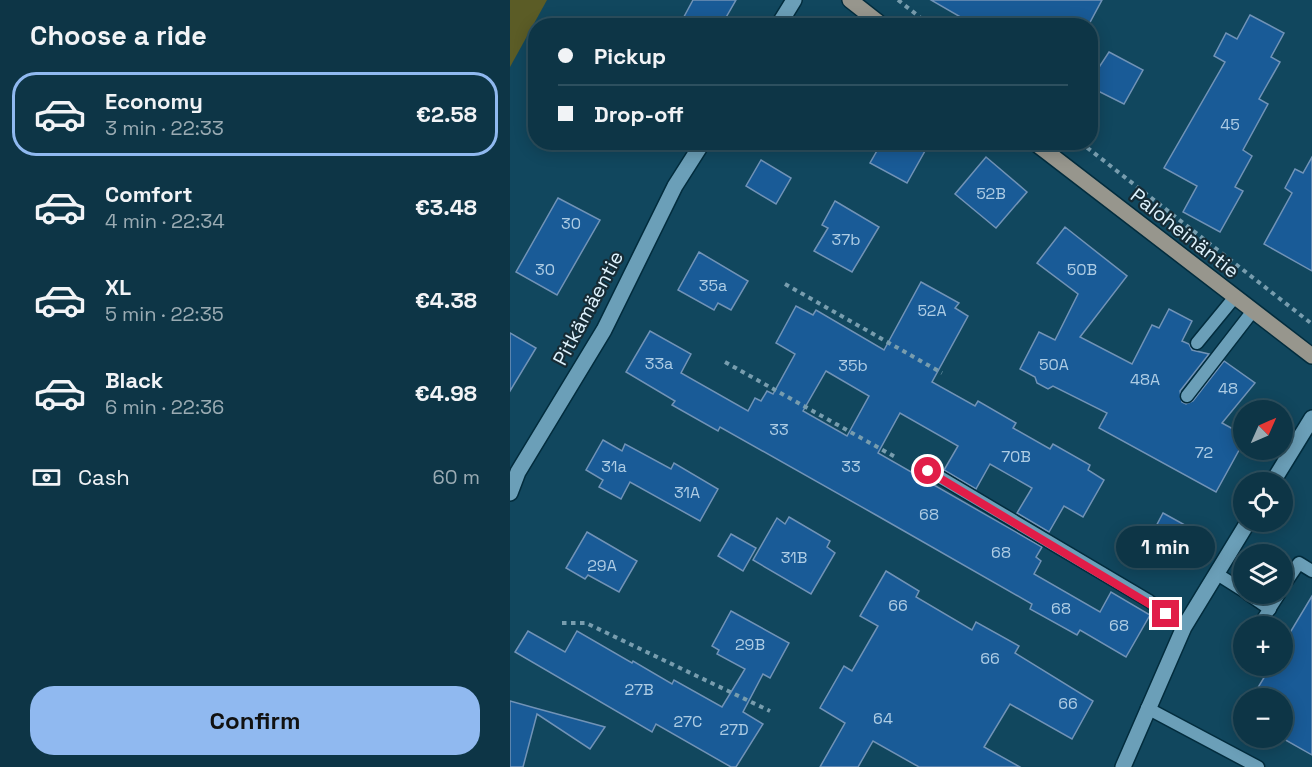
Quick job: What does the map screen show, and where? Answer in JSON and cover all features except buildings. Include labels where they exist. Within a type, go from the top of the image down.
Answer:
[{"type":"street","points":[[783,18],[794,0]]},
{"type":"street","points":[[850,0],[873,18]]},
{"type":"street","name":"Pitkämäentie","points":[[510,493],[518,472],[604,330],[661,213],[698,150]]},
{"type":"street","name":"Paloheinäntie","points":[[1044,150],[1312,356]]},
{"type":"street","points":[[1279,472],[1312,418]]},
{"type":"street","points":[[1123,767],[1184,627],[1242,532]]},
{"type":"lane","points":[[1197,343],[1234,298]]},
{"type":"lane","points":[[1186,396],[1252,312]]},
{"type":"lane","points":[[928,471],[1149,601],[1184,627]]},
{"type":"lane","points":[[1293,572],[1299,563],[1312,571]]},
{"type":"lane","points":[[1217,574],[1233,584]]},
{"type":"lane","points":[[1263,604],[1270,609]]},
{"type":"lane","points":[[1265,616],[1273,604]]},
{"type":"lane","points":[[1147,708],[1258,767]]},
{"type":"path","points":[[898,0],[921,18]]},
{"type":"path","points":[[1090,150],[1312,324]]},
{"type":"path","points":[[785,284],[942,373]]},
{"type":"path","points":[[725,362],[897,458]]},
{"type":"path","points":[[562,622],[586,623],[770,711]]},
{"type":"shaded area","points":[[510,0],[547,0],[537,18],[528,18],[528,34],[510,67]]},
{"type":"route","points":[[928,471],[1149,601],[1166,614]]}]
